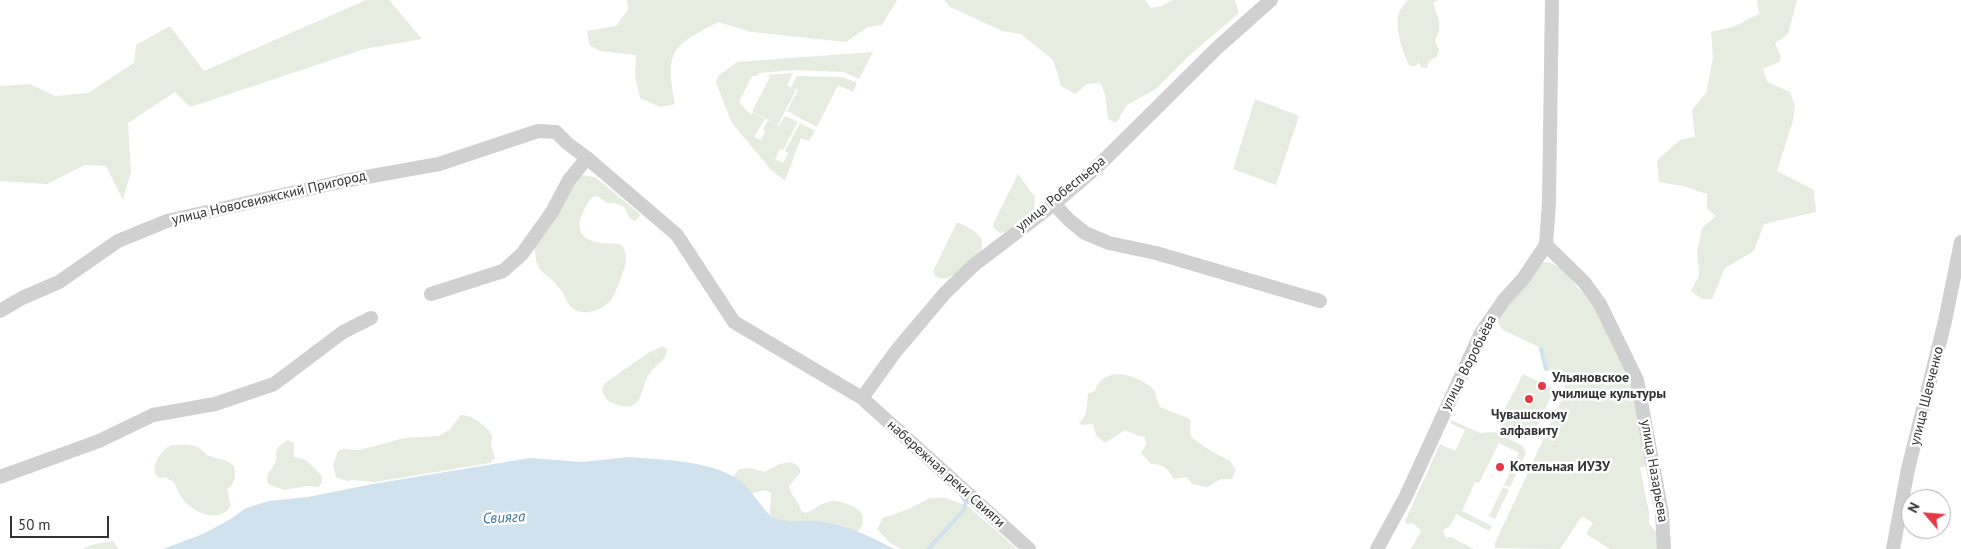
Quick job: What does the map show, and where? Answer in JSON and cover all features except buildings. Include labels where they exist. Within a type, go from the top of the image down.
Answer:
[{"type":"street","name":"улица Робеспьера","points":[[862,398],[896,351],[945,293],[974,265],[1054,204],[1096,168],[1217,48],[1271,0]]},
{"type":"street","points":[[1546,245],[1549,194],[1552,0]]},
{"type":"street","name":"улица Новосвияжский Пригород","points":[[0,311],[22,298],[59,282],[118,241],[167,221],[344,181],[439,164],[538,131],[556,132]]},
{"type":"street","name":"набережная реки Свияги","points":[[556,132],[677,235],[734,322],[862,398],[1029,549]]},
{"type":"street","points":[[431,294],[503,271],[522,254],[552,212],[569,180],[587,158]]},
{"type":"street","points":[[1054,204],[1068,220],[1084,233],[1109,243],[1156,253],[1320,301]]},
{"type":"street","name":"улица Шевченко","points":[[1893,549],[1908,468],[1946,321],[1961,242]]},
{"type":"street","name":"улица Воробьёва","points":[[1378,549],[1406,496],[1482,333],[1504,300],[1523,279],[1546,245]]},
{"type":"street","name":"улица Назарьева","points":[[1546,245],[1584,282],[1600,304],[1637,380],[1662,514],[1664,549]]},
{"type":"street","points":[[0,477],[99,441],[153,415],[215,404],[274,384],[343,332],[371,318]]},
{"type":"shaded area","points":[[366,0],[389,0],[422,39],[364,49],[190,107],[175,92],[128,123],[131,172],[123,200],[106,166],[85,165],[47,184],[0,181],[0,86],[30,84],[55,96],[88,93],[134,63],[136,45],[170,26],[204,71]]},
{"type":"shaded area","points":[[627,0],[897,0],[882,25],[868,27],[846,42],[752,32],[718,22],[690,38],[675,52],[671,72],[675,104],[660,107],[640,98],[635,76],[636,55],[600,51],[589,45],[587,31],[616,26],[628,9]]},
{"type":"shaded area","points":[[944,0],[1145,0],[1151,8],[1161,6],[1173,0],[1235,0],[1239,13],[1191,54],[1156,89],[1127,105],[1116,123],[1108,119],[1105,94],[1100,83],[1087,84],[1075,94],[1061,86],[1053,60],[1021,34],[1002,31],[950,7]]},
{"type":"shaded area","points":[[1408,0],[1439,0],[1433,2],[1439,21],[1438,35],[1435,40],[1439,50],[1437,57],[1429,61],[1427,68],[1422,68],[1418,62],[1416,66],[1410,66],[1402,48],[1398,32],[1398,18],[1400,9]]},
{"type":"shaded area","points":[[1757,0],[1797,0],[1788,34],[1775,43],[1781,57],[1779,62],[1763,69],[1768,82],[1790,92],[1795,106],[1793,121],[1777,171],[1814,190],[1816,212],[1764,224],[1754,251],[1725,268],[1712,299],[1702,299],[1691,291],[1699,275],[1697,251],[1702,228],[1716,216],[1707,209],[1707,194],[1683,186],[1659,182],[1657,160],[1680,140],[1695,137],[1692,110],[1706,93],[1713,58],[1711,32],[1733,27],[1759,14]]},
{"type":"shaded area","points":[[873,52],[859,79],[844,72],[794,70],[759,73],[757,76],[752,76],[739,102],[751,115],[753,112],[765,119],[754,137],[761,140],[765,131],[763,129],[768,120],[779,126],[785,116],[798,122],[783,150],[780,149],[775,159],[783,163],[788,153],[785,151],[800,123],[815,131],[809,141],[801,138],[785,181],[771,170],[732,123],[716,83],[718,76],[737,62]]},
{"type":"shaded area","points":[[793,73],[787,85],[796,90],[778,125],[752,111],[770,77],[767,75]]},
{"type":"shaded area","points":[[797,76],[843,77],[857,83],[853,92],[838,85],[817,127],[787,111],[798,90],[791,87]]},
{"type":"shaded area","points":[[1255,99],[1299,116],[1276,185],[1233,169]]},
{"type":"shaded area","points":[[1018,174],[1035,197],[1034,209],[1006,232],[1000,233],[994,228],[993,224]]},
{"type":"shaded area","points":[[582,175],[599,180],[641,215],[635,221],[630,219],[624,207],[615,203],[607,203],[597,196],[591,198],[587,204],[580,223],[582,235],[596,242],[620,244],[626,256],[624,270],[612,299],[603,307],[592,312],[581,312],[570,306],[560,289],[539,268],[535,247],[569,190]]},
{"type":"shaded area","points":[[957,222],[980,236],[982,241],[981,251],[960,271],[953,275],[947,278],[935,276],[933,271]]},
{"type":"shaded area","points":[[1549,262],[1562,269],[1593,305],[1621,360],[1635,396],[1648,467],[1640,467],[1649,512],[1649,523],[1657,533],[1660,549],[1610,549],[1586,534],[1593,523],[1582,516],[1560,549],[1495,548],[1495,543],[1565,393],[1562,381],[1547,370],[1541,348],[1503,330],[1498,323],[1499,317],[1542,263]]},
{"type":"shaded area","points":[[662,346],[667,349],[667,353],[649,374],[637,402],[626,406],[607,400],[602,389],[605,383],[648,353]]},
{"type":"shaded area","points":[[1116,374],[1132,377],[1147,384],[1155,391],[1160,407],[1188,418],[1191,421],[1190,434],[1192,438],[1230,461],[1236,470],[1232,479],[1221,479],[1207,487],[1192,484],[1187,477],[1174,479],[1165,468],[1160,465],[1151,464],[1141,453],[1146,445],[1145,437],[1125,430],[1105,443],[1096,435],[1093,424],[1082,425],[1079,423],[1086,414],[1088,394],[1095,391],[1103,379]]},
{"type":"shaded area","points":[[1523,374],[1554,389],[1532,439],[1498,422]]},
{"type":"shaded area","points":[[461,415],[478,421],[491,434],[491,444],[495,458],[490,463],[374,482],[347,481],[336,477],[333,465],[338,451],[343,449],[360,450],[404,438],[439,436],[449,430]]},
{"type":"shaded area","points":[[1451,420],[1480,433],[1494,432],[1523,446],[1526,453],[1510,487],[1504,485],[1519,453],[1499,443],[1479,483],[1475,482],[1462,511],[1492,526],[1489,531],[1456,514],[1450,526],[1443,530],[1446,538],[1451,537],[1474,549],[1411,549],[1421,531],[1413,523],[1406,524],[1405,521],[1440,444],[1455,451],[1465,430],[1450,423]]},
{"type":"shaded area","points":[[288,440],[294,443],[294,457],[306,460],[322,476],[322,483],[318,487],[307,486],[284,490],[268,484],[268,475],[276,461],[278,447]]},
{"type":"shaded area","points":[[171,445],[192,445],[200,448],[207,455],[226,461],[233,466],[235,470],[234,481],[227,489],[231,506],[226,512],[220,515],[213,515],[198,511],[181,497],[174,482],[165,477],[160,478],[155,474],[154,470],[158,458]]},
{"type":"shaded area","points":[[790,462],[797,465],[800,469],[800,473],[789,486],[801,511],[806,513],[830,501],[847,504],[856,508],[861,513],[863,521],[859,531],[852,534],[836,533],[773,518],[770,514],[771,493],[759,491],[752,494],[732,478],[739,469],[751,468],[764,472],[780,464]]},
{"type":"shaded area","points":[[1503,487],[1509,490],[1495,519],[1489,516]]},
{"type":"shaded area","points":[[930,498],[946,498],[969,507],[1017,549],[900,549],[889,542],[877,529],[883,518],[909,509]]},
{"type":"shaded area","points":[[113,541],[119,549],[83,549],[91,545]]},
{"type":"water","name":"Свияга","points":[[628,457],[670,460],[714,468],[728,473],[739,480],[774,518],[790,521],[816,521],[837,525],[866,535],[894,549],[163,549],[203,534],[246,508],[269,501],[308,497],[373,484],[530,458],[582,462]]},
{"type":"waterway","points":[[1541,349],[1546,369]]},
{"type":"waterway","points":[[928,549],[963,511],[966,503],[961,495]]},
{"type":"place","name":"Ульяновское училище культуры","points":[[1542,386]]},
{"type":"place","name":"Чувашскому алфавиту","points":[[1529,399]]},
{"type":"place","name":"Котельная ИУЗУ","points":[[1500,467]]}]
